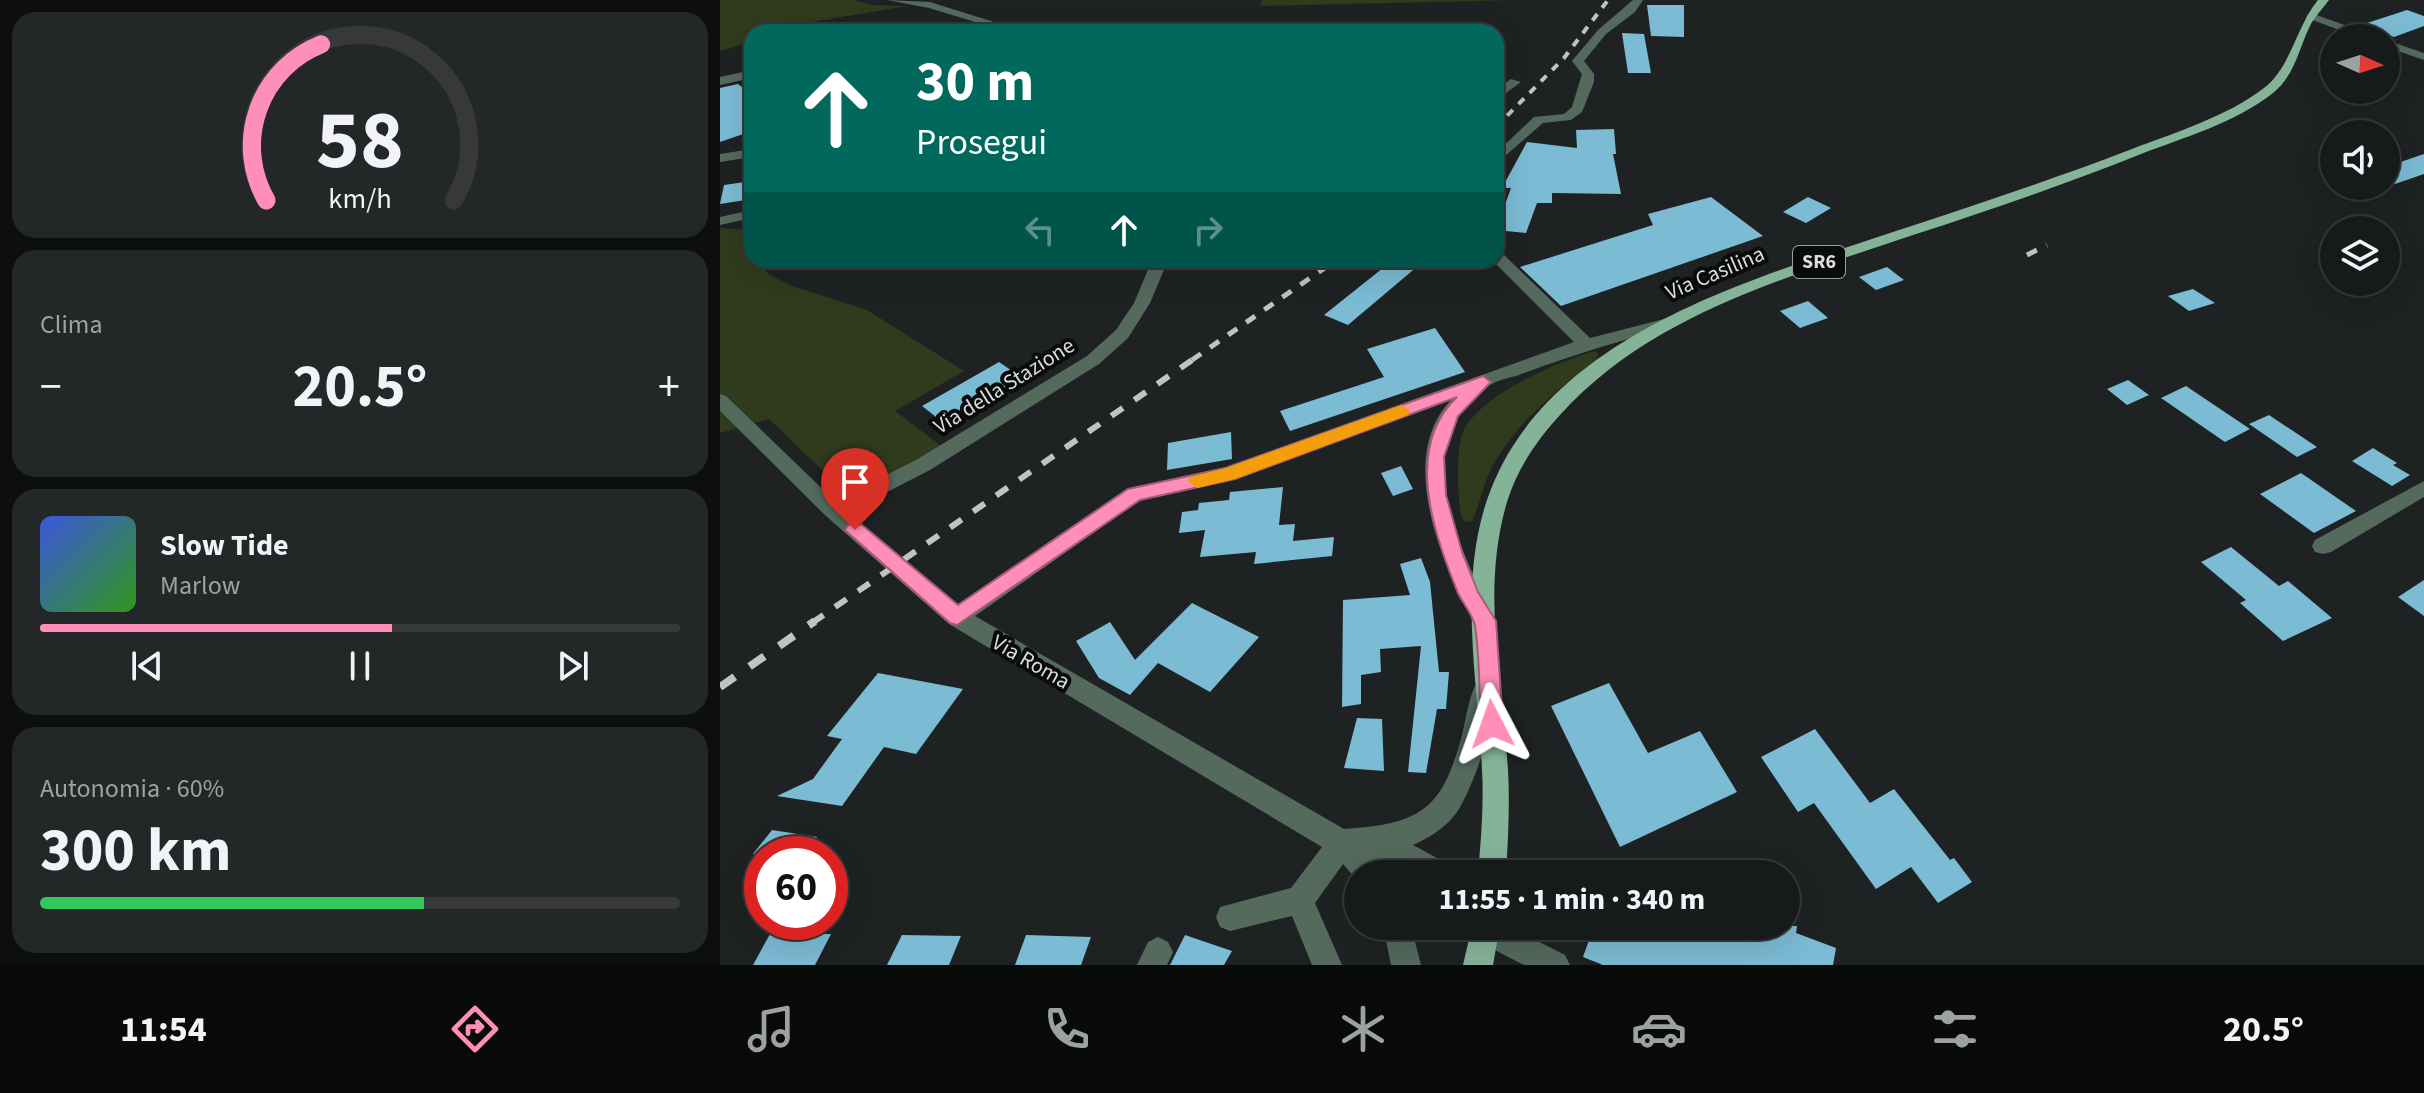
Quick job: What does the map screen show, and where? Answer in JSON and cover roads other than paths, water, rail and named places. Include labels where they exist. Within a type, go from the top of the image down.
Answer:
[{"type":"main road","name":"Via Casilina","points":[[1493,860],[1496,790],[1485,621],[1492,528],[1496,503],[1513,464],[1536,430],[1605,365],[1664,324],[1763,281],[2094,168],[2201,126],[2275,86],[2311,16],[2324,0]]},
{"type":"main road","points":[[1478,965],[1481,940]]},
{"type":"street","points":[[892,0],[930,5],[993,24]]},
{"type":"street","points":[[1504,153],[1539,120],[1567,117],[1578,109],[1588,74],[1578,61],[1602,32],[1631,10],[1638,0]]},
{"type":"street","points":[[2311,16],[2333,24]]},
{"type":"street","points":[[2400,48],[2424,57]]},
{"type":"street","points":[[720,81],[744,76]]},
{"type":"street","points":[[1504,90],[1515,82]]},
{"type":"street","points":[[720,158],[744,154]]},
{"type":"street","points":[[720,221],[744,216]]},
{"type":"street","points":[[1504,263],[1586,344]]},
{"type":"street","name":"Via della Stazione","points":[[833,511],[923,465],[1093,360],[1122,334],[1142,303],[1156,268]]},
{"type":"street","points":[[957,617],[1134,494],[1228,474],[1586,344],[1664,324]]},
{"type":"street","points":[[1483,382],[1450,413],[1435,457],[1437,495],[1452,552],[1470,596],[1485,621]]},
{"type":"street","name":"Via Roma","points":[[720,400],[833,511],[957,617],[1342,843],[1357,860]]},
{"type":"street","points":[[2323,546],[2424,488]]},
{"type":"street","points":[[1230,917],[1299,900],[1342,843],[1401,839],[1438,818],[1460,781],[1474,739],[1489,675]]},
{"type":"street","name":"Via Roma","points":[[1342,843],[1403,854],[1414,860]]},
{"type":"street","points":[[1299,900],[1327,965]]},
{"type":"street","points":[[1400,940],[1406,965]]},
{"type":"street","points":[[1508,940],[1555,965]]},
{"type":"railway","points":[[1504,119],[1564,58],[1608,0]]},
{"type":"railway","points":[[2027,255],[2047,245]]},
{"type":"railway","points":[[1192,360],[1324,268]]},
{"type":"railway","points":[[812,623],[1195,358]]},
{"type":"railway","points":[[720,687],[815,621]]}]
